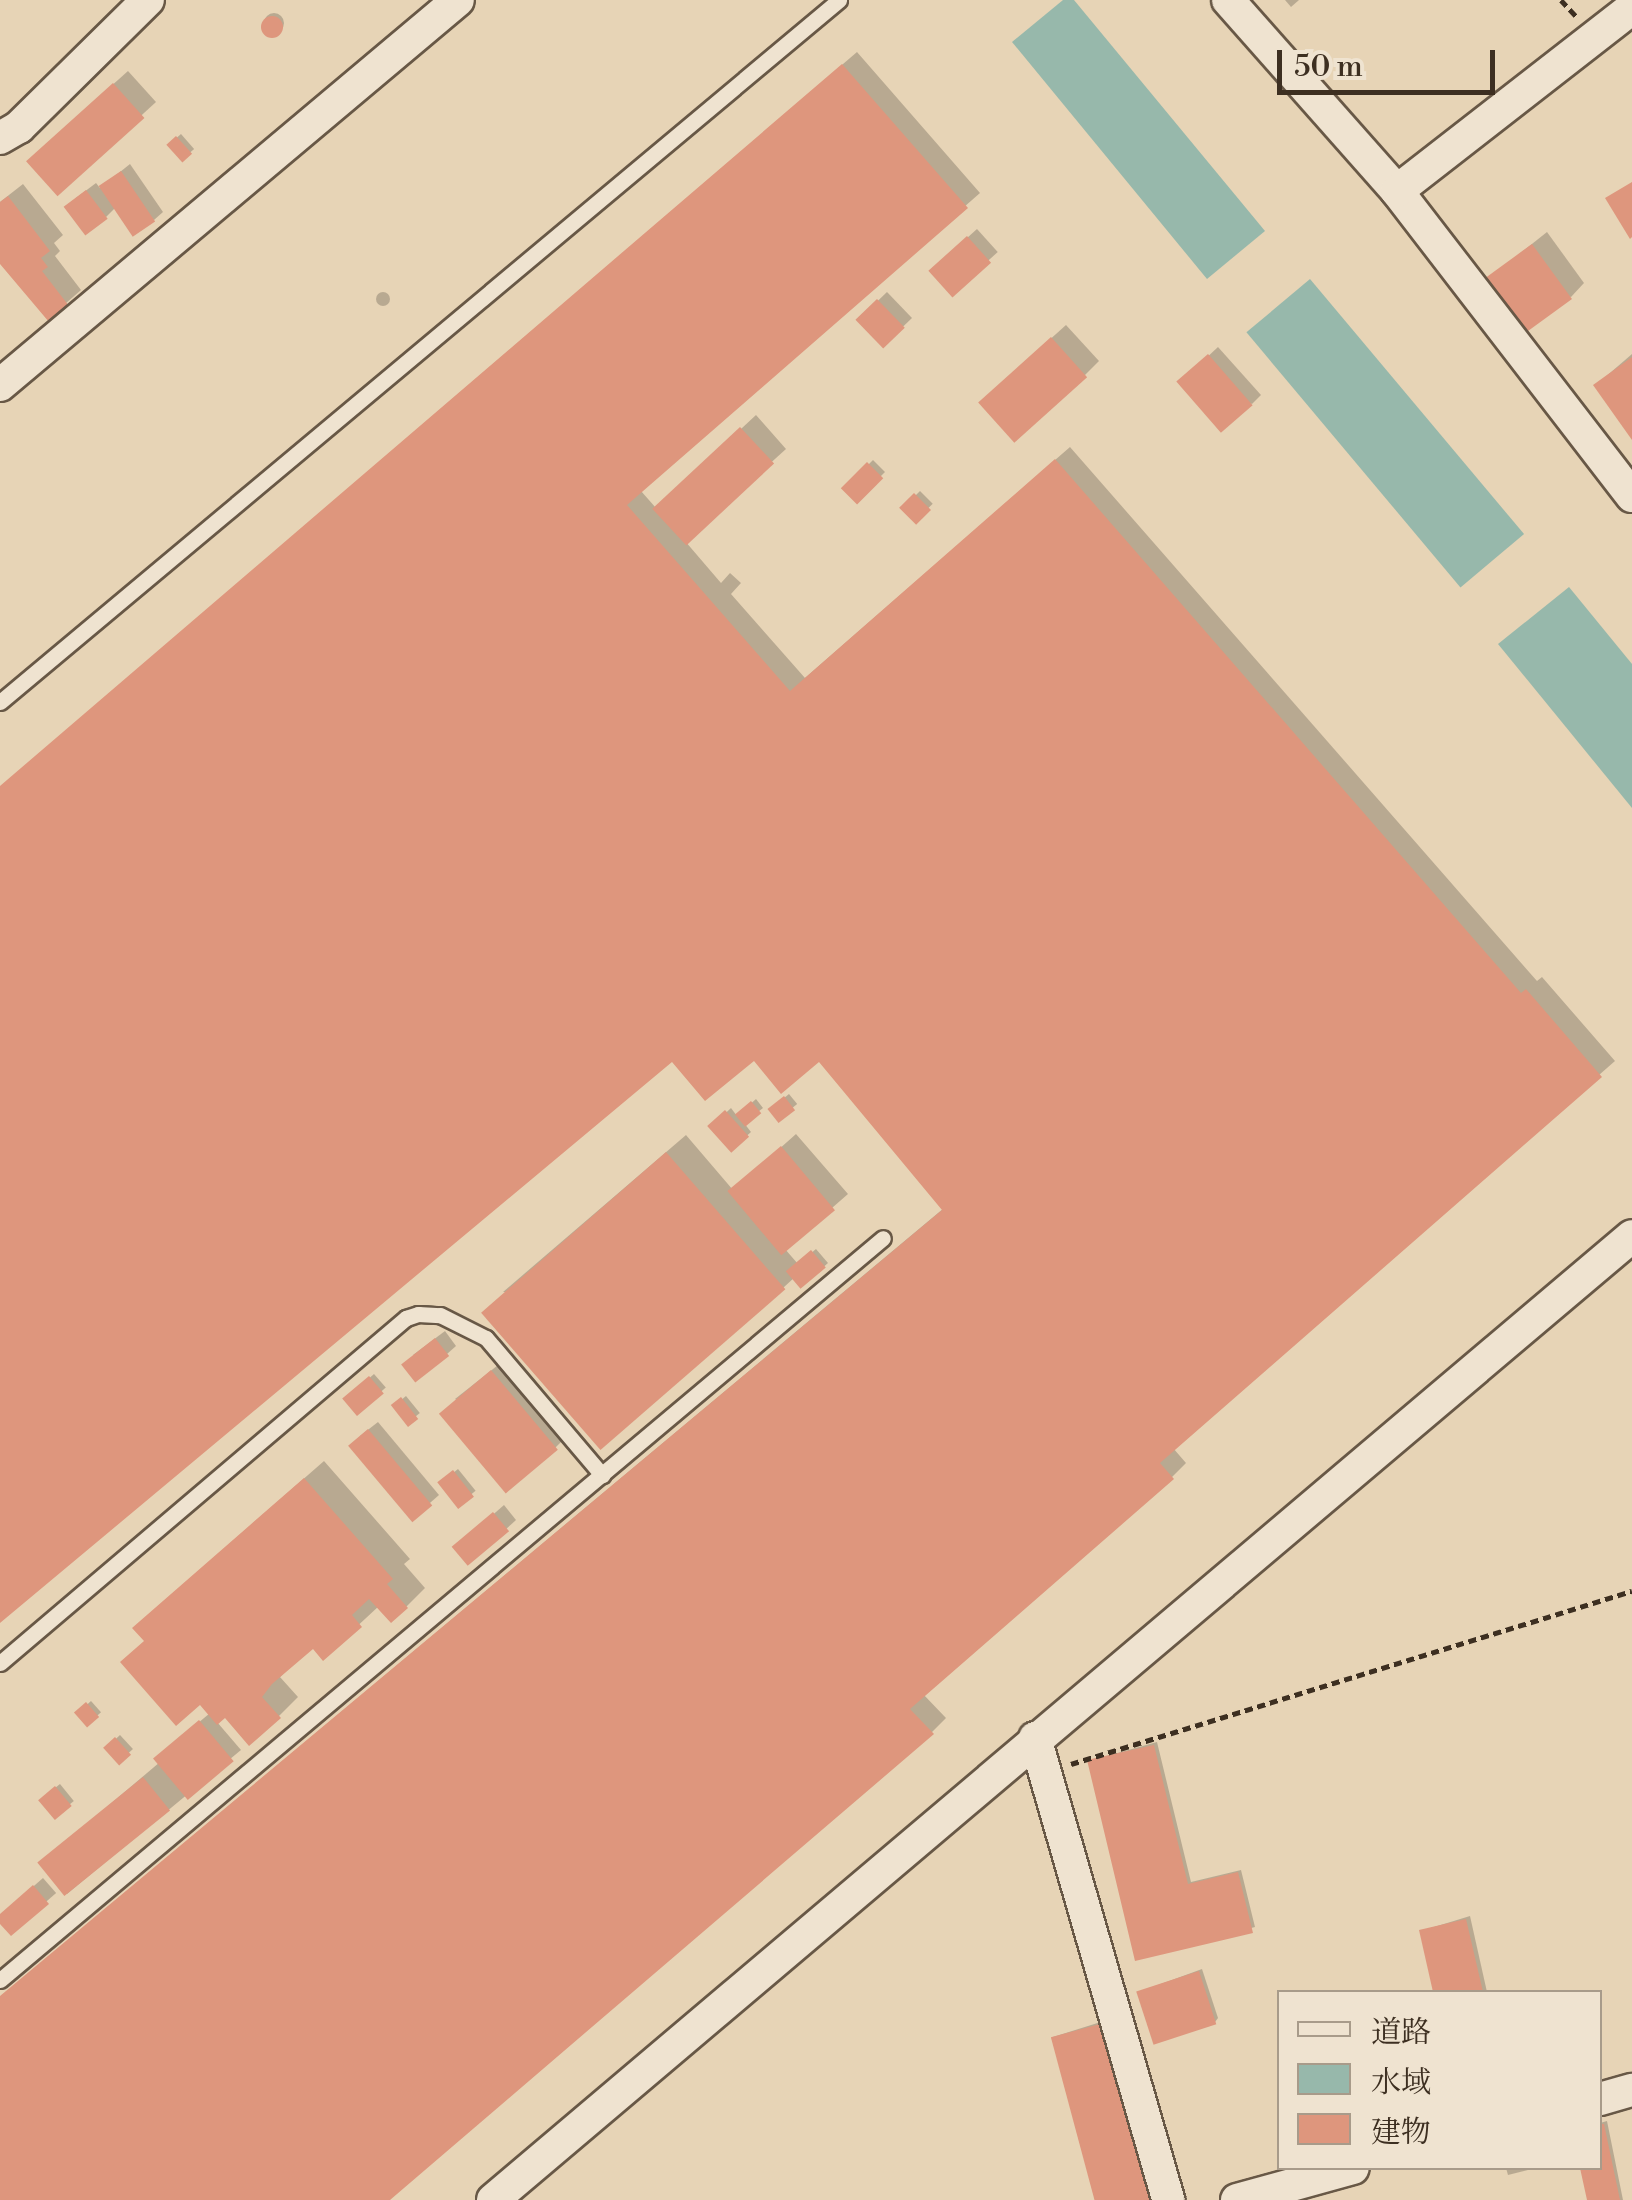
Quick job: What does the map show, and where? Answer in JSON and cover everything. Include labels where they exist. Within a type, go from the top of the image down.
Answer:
[{"type":"street","points":[[0,138],[19,127],[148,0]]},
{"type":"street","points":[[0,384],[458,0]]},
{"type":"street","points":[[1228,0],[1398,191],[1632,496]]},
{"type":"street","points":[[1398,191],[1632,8]]},
{"type":"street","points":[[493,2200],[1632,1236]]},
{"type":"street","points":[[1035,1738],[1168,2200]]},
{"type":"street","points":[[1602,2098],[1632,2090]]},
{"type":"street","points":[[1237,2200],[1346,2170]]},
{"type":"lane","points":[[0,702],[839,0]]},
{"type":"lane","points":[[0,1980],[883,1238]]},
{"type":"lane","points":[[0,1663],[406,1318],[418,1314],[440,1315],[486,1338],[602,1474]]},
{"type":"path","points":[[1045,1772],[1632,1591]]},
{"type":"water","points":[[1063,0],[1074,0],[1265,231],[1207,279],[1012,42]]},
{"type":"water","points":[[1310,279],[1524,534],[1460,587],[1246,332]]},
{"type":"water","points":[[1569,587],[1632,664],[1632,808],[1498,644]]},
{"type":"building","points":[[272,16],[280,19],[280,35],[272,38],[264,35],[261,27],[264,19]]},
{"type":"building","points":[[842,64],[968,208],[627,505],[790,691],[1055,459],[1521,993],[1526,989],[1602,1077],[1160,1463],[1174,1479],[910,1709],[934,1734],[390,2200],[0,2200],[0,1996],[942,1210],[819,1062],[781,1094],[754,1061],[705,1101],[672,1062],[0,1623],[0,786]]},
{"type":"building","points":[[113,83],[144,118],[58,196],[26,161]]},
{"type":"building","points":[[176,136],[192,154],[182,163],[166,145]]},
{"type":"building","points":[[121,171],[155,222],[133,237],[99,186]]},
{"type":"building","points":[[1632,182],[1632,237],[1630,239],[1605,198]]},
{"type":"building","points":[[86,190],[108,219],[85,236],[64,207]]},
{"type":"building","points":[[8,196],[50,251],[41,258],[48,267],[42,271],[69,306],[49,322],[0,264],[0,202]]},
{"type":"building","points":[[967,236],[991,263],[952,298],[928,271]]},
{"type":"building","points":[[1532,244],[1572,299],[1524,334],[1484,279]]},
{"type":"building","points":[[877,299],[905,328],[883,349],[855,320]]},
{"type":"building","points":[[1051,337],[1087,377],[1014,443],[978,403]]},
{"type":"building","points":[[1208,354],[1253,405],[1221,433],[1176,382]]},
{"type":"building","points":[[1632,357],[1632,440],[1593,385]]},
{"type":"building","points":[[740,427],[774,464],[686,545],[652,509]]},
{"type":"building","points":[[867,462],[883,478],[857,504],[841,488]]},
{"type":"building","points":[[914,493],[931,510],[916,525],[899,508]]},
{"type":"building","points":[[784,1096],[795,1110],[779,1123],[767,1109]]},
{"type":"building","points":[[751,1101],[761,1113],[745,1127],[735,1114]]},
{"type":"building","points":[[725,1110],[749,1137],[731,1153],[707,1126]]},
{"type":"building","points":[[781,1146],[835,1210],[781,1255],[727,1191]]},
{"type":"building","points":[[666,1152],[785,1289],[600,1450],[481,1313]]},
{"type":"building","points":[[811,1250],[826,1268],[801,1289],[786,1271]]},
{"type":"building","points":[[435,1338],[449,1356],[415,1383],[401,1364]]},
{"type":"building","points":[[491,1370],[558,1450],[506,1493],[439,1414]]},
{"type":"building","points":[[369,1376],[384,1394],[357,1416],[342,1398]]},
{"type":"building","points":[[401,1397],[418,1419],[408,1427],[391,1405]]},
{"type":"building","points":[[368,1429],[432,1506],[412,1522],[348,1446]]},
{"type":"building","points":[[453,1470],[474,1497],[458,1509],[437,1482]]},
{"type":"building","points":[[304,1478],[393,1579],[387,1584],[408,1608],[391,1623],[369,1599],[352,1615],[362,1627],[323,1661],[313,1649],[272,1684],[262,1697],[281,1718],[249,1746],[225,1718],[217,1725],[200,1705],[176,1726],[120,1662],[144,1641],[132,1628]]},
{"type":"building","points":[[493,1512],[509,1531],[468,1566],[452,1547]]},
{"type":"building","points":[[86,1702],[99,1717],[87,1728],[74,1712]]},
{"type":"building","points":[[199,1720],[234,1761],[188,1800],[153,1759]]},
{"type":"building","points":[[115,1737],[131,1755],[119,1766],[103,1748]]},
{"type":"building","points":[[1154,1745],[1188,1884],[1238,1872],[1253,1933],[1135,1961],[1087,1760]]},
{"type":"building","points":[[143,1777],[170,1810],[64,1896],[37,1863]]},
{"type":"building","points":[[55,1786],[72,1806],[55,1820],[38,1800]]},
{"type":"building","points":[[33,1885],[49,1904],[11,1936],[0,1924],[0,1914]]},
{"type":"building","points":[[1466,1919],[1483,1990],[1433,1990],[1419,1930]]},
{"type":"building","points":[[1199,1971],[1216,2024],[1154,2045],[1136,1991]]},
{"type":"building","points":[[1104,2023],[1151,2200],[1094,2200],[1051,2037]]},
{"type":"building","points":[[1604,2124],[1620,2200],[1587,2200],[1580,2170],[1602,2170]]}]
